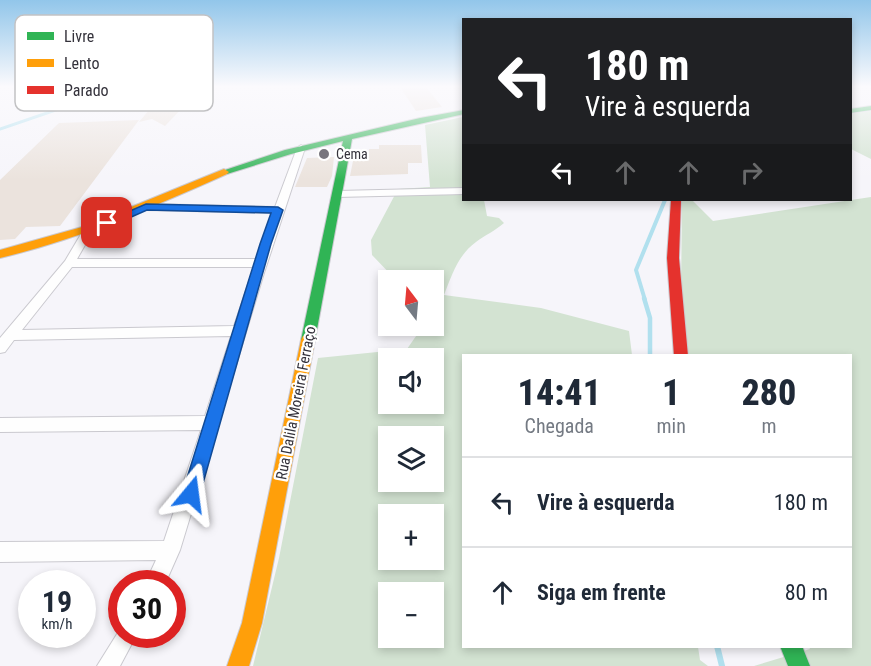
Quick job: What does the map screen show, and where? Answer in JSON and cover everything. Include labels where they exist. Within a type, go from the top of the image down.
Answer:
[{"type":"street","points":[[0,254],[38,247],[88,231],[251,162],[428,118]]},
{"type":"street","name":"Rua Dalila Moreira Ferraço","points":[[238,666],[252,623],[265,561],[348,138]]},
{"type":"street","points":[[162,570],[171,550],[260,263],[301,148]]},
{"type":"street","points":[[337,194],[462,191]]},
{"type":"street","points":[[676,201],[675,282],[681,354]]},
{"type":"street","points":[[146,207],[278,210]]},
{"type":"street","points":[[0,348],[69,263],[88,231]]},
{"type":"street","points":[[69,263],[260,263]]},
{"type":"street","points":[[10,335],[240,331]]},
{"type":"street","points":[[0,425],[211,423]]},
{"type":"street","points":[[0,552],[171,550]]},
{"type":"street","points":[[108,666],[119,648]]},
{"type":"street","points":[[792,648],[799,666]]},
{"type":"green space","points":[[458,118],[462,118],[462,201],[484,201],[487,216],[499,218],[504,223],[476,242],[456,266],[444,295],[444,270],[386,270],[372,255],[371,240],[398,189],[430,187],[425,125]]},
{"type":"green space","points":[[852,118],[871,118],[871,159],[852,150]]},
{"type":"green space","points":[[871,197],[871,666],[754,666],[810,648],[852,648],[852,354],[687,354],[681,293],[682,201],[693,201],[713,221]]},
{"type":"green space","points":[[444,295],[541,308],[629,331],[632,354],[462,354],[462,648],[698,648],[700,660],[708,666],[253,666],[279,558],[318,358],[378,352],[378,414],[444,414],[444,348],[408,348],[416,336],[444,336]]},
{"type":"building","points":[[142,118],[173,118],[165,126],[152,119],[139,122]]},
{"type":"building","points":[[139,120],[60,226],[26,227],[15,239],[0,240],[0,180],[59,123]]},
{"type":"building","points":[[379,145],[421,145],[422,163],[408,163],[408,174],[350,176],[353,161],[368,160],[369,149],[379,149]]},
{"type":"building","points":[[334,157],[332,176],[327,187],[295,187],[307,158]]},
{"type":"waterway","points":[[0,129],[32,118]]},
{"type":"waterway","points":[[645,300],[636,270],[665,201]]},
{"type":"waterway","points":[[644,298],[650,318],[650,354]]},
{"type":"waterway","points":[[718,648],[722,666]]},
{"type":"traffic: fast","points":[[224,172],[288,152],[431,118]]},
{"type":"traffic: fast","points":[[308,340],[348,138]]},
{"type":"traffic: fast","points":[[792,648],[799,666]]},
{"type":"traffic: slow","points":[[0,254],[86,229],[224,172]]},
{"type":"traffic: slow","points":[[238,666],[252,623],[308,340]]},
{"type":"traffic: jam","points":[[676,201],[673,258],[681,354]]},
{"type":"place","name":"Cema","points":[[324,154]]},
{"type":"route","points":[[107,223],[146,207],[278,210],[265,244],[191,494]]}]
